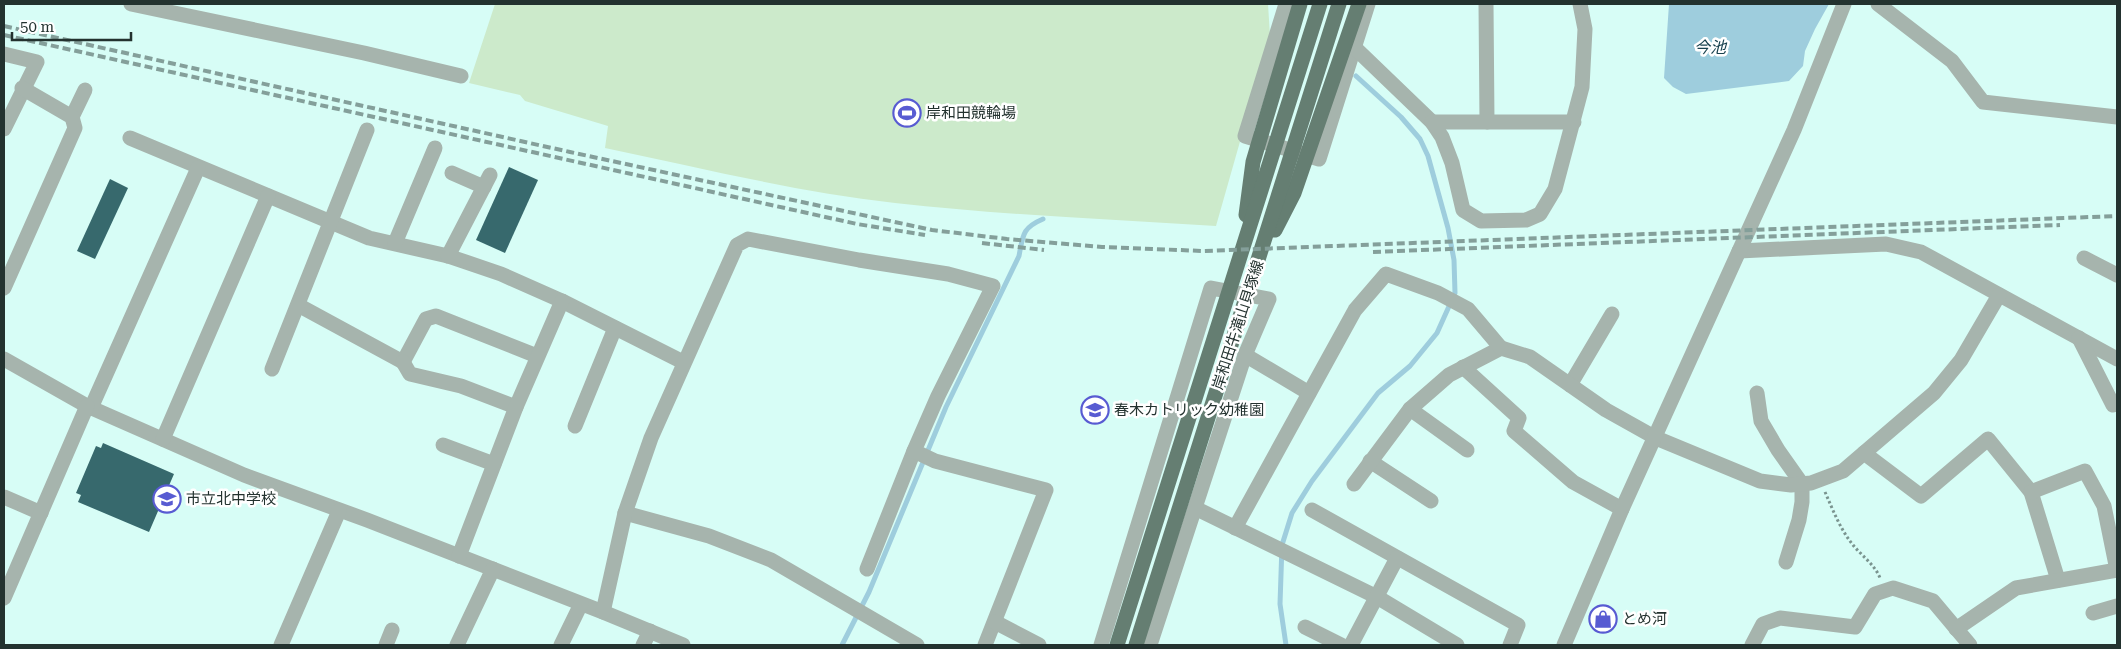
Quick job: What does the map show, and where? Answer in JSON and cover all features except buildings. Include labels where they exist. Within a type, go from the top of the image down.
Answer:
[{"type":"main road","points":[[1238,264],[1254,162],[1300,4]]},
{"type":"main road","name":"岸和田牛滝山貝塚線","points":[[1118,645],[1320,4]]},
{"type":"main road","name":"岸和田牛滝山貝塚線","points":[[1136,645],[1339,4]]},
{"type":"main road","points":[[1257,265],[1294,193],[1357,10]]},
{"type":"street","points":[[131,4],[364,53],[461,76]]},
{"type":"street","points":[[1286,4],[1245,136],[1319,159],[1368,4]]},
{"type":"street","points":[[1486,4],[1487,122]]},
{"type":"street","points":[[1354,47],[1432,122],[1442,137],[1452,164],[1463,210],[1481,221],[1526,220],[1540,214],[1555,189],[1574,122],[1582,87],[1585,29],[1580,4]]},
{"type":"street","points":[[1564,645],[1622,509],[1656,438],[1794,130],[1844,4]]},
{"type":"street","points":[[1878,4],[1952,60],[1983,102],[2117,117]]},
{"type":"street","points":[[4,54],[37,62],[22,88],[4,129]]},
{"type":"street","points":[[22,88],[72,117]]},
{"type":"street","points":[[4,288],[75,128],[72,117],[85,90]]},
{"type":"street","points":[[1432,122],[1574,122]]},
{"type":"street","points":[[272,368],[367,130]]},
{"type":"street","points":[[130,138],[198,168],[330,220],[369,238],[448,256],[501,274],[562,301],[683,362]]},
{"type":"street","points":[[395,243],[435,148]]},
{"type":"street","points":[[4,598],[40,513],[198,168]]},
{"type":"street","points":[[448,256],[487,181],[452,173]]},
{"type":"street","points":[[163,439],[268,196]]},
{"type":"street","points":[[603,612],[626,513],[651,438],[683,362],[737,245],[748,239],[859,260],[948,274],[993,286],[938,396],[867,569]]},
{"type":"street","points":[[1739,251],[1886,244],[1921,252],[2117,359]]},
{"type":"street","points":[[2084,258],[2117,275]]},
{"type":"street","points":[[1236,528],[1355,310],[1386,274],[1438,293],[1468,309],[1501,348],[1530,357],[1606,410],[1656,438],[1760,481],[1791,485],[1820,480],[1843,470],[1934,393],[1961,360],[1999,295]]},
{"type":"street","points":[[1101,645],[1211,288],[1269,299],[1245,355],[1150,645]]},
{"type":"street","points":[[459,556],[516,407],[562,301]]},
{"type":"street","points":[[298,305],[403,362],[410,374],[461,386],[516,407]]},
{"type":"street","points":[[1570,385],[1612,314]]},
{"type":"street","points":[[403,362],[426,319],[436,316],[537,356]]},
{"type":"street","points":[[575,426],[615,328]]},
{"type":"street","points":[[2079,338],[2113,405]]},
{"type":"street","points":[[1354,484],[1410,409],[1449,375],[1501,348]]},
{"type":"street","points":[[1245,355],[1309,393]]},
{"type":"street","points":[[4,359],[89,407],[244,475],[493,569],[683,645]]},
{"type":"street","points":[[1189,360],[1239,374]]},
{"type":"street","points":[[1463,367],[1519,418],[1514,431],[1574,482],[1622,509]]},
{"type":"street","points":[[1757,393],[1761,421],[1778,450],[1802,484],[1799,520],[1786,562]]},
{"type":"street","points":[[1410,409],[1467,450]]},
{"type":"street","points":[[1864,453],[1921,496],[1988,438],[2031,492],[2058,580]]},
{"type":"street","points":[[443,445],[494,464]]},
{"type":"street","points":[[914,451],[935,461],[1046,490],[985,645]]},
{"type":"street","points":[[1370,461],[1432,501]]},
{"type":"street","points":[[1956,629],[2016,588],[2117,570],[2104,506],[2085,471],[2031,492]]},
{"type":"street","points":[[4,497],[40,513]]},
{"type":"street","points":[[1195,508],[1377,598],[1457,645]]},
{"type":"street","points":[[281,645],[339,510]]},
{"type":"street","points":[[1312,510],[1518,625],[1510,645]]},
{"type":"street","points":[[626,513],[708,536],[771,560],[917,645]]},
{"type":"street","points":[[1351,645],[1397,558]]},
{"type":"street","points":[[457,645],[493,569]]},
{"type":"street","points":[[1752,645],[1763,624],[1780,618],[1855,627],[1876,594],[1893,588],[1932,601],[1970,645]]},
{"type":"street","points":[[561,645],[581,604]]},
{"type":"street","points":[[2093,613],[2117,606]]},
{"type":"street","points":[[995,622],[1039,645]]},
{"type":"street","points":[[1305,626],[1341,645]]},
{"type":"street","points":[[386,645],[392,630]]},
{"type":"street","points":[[643,645],[650,631]]},
{"type":"path","points":[[1820,480],[1837,521],[1852,544],[1877,571],[1885,591]]},
{"type":"green space","name":"岸和田競輪場","points":[[495,4],[1268,4],[1270,36],[1216,226],[1015,214],[895,203],[785,186],[605,148],[608,126],[525,101],[520,95],[469,83]]},
{"type":"water","name":"今池","points":[[1669,4],[1829,4],[1805,51],[1803,66],[1789,81],[1686,94],[1673,87],[1664,78]]},
{"type":"waterway","points":[[1286,645],[1280,604],[1282,545],[1292,513],[1312,481],[1378,393],[1410,366],[1437,333],[1455,293],[1454,260],[1448,228],[1428,156],[1420,139],[1401,117],[1356,76]]},
{"type":"waterway","points":[[842,645],[869,592],[946,407],[1019,256],[1025,233],[1027,229],[1043,219]]},
{"type":"railway","points":[[4,26],[570,152],[932,230],[1007,239],[1102,247],[1204,251],[2117,216]]},
{"type":"railway","points":[[4,35],[857,224],[925,235]]},
{"type":"railway","points":[[1373,252],[2060,225]]},
{"type":"railway","points":[[982,243],[1044,250]]},
{"type":"place","name":"岸和田競輪場","points":[[907,113]]},
{"type":"place","name":"春木カトリック幼稚園","points":[[1095,410]]},
{"type":"place","name":"市立北中学校","points":[[167,499]]},
{"type":"place","name":"とめ河","points":[[1603,619]]}]
